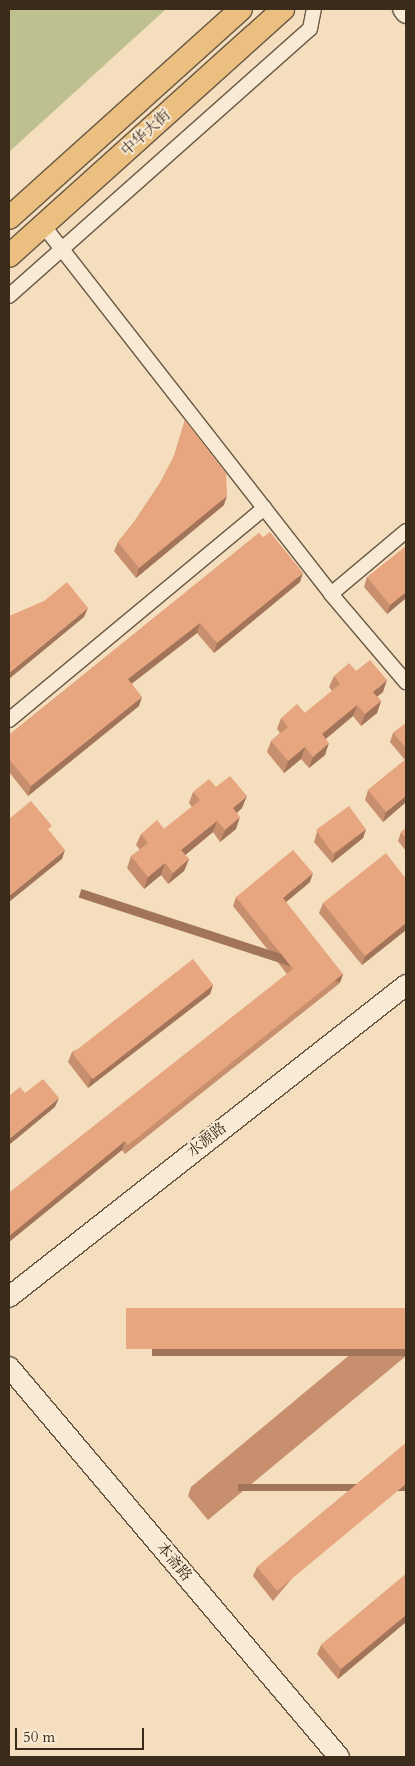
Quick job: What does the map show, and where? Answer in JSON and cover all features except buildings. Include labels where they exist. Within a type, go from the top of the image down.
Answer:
[{"type":"main road","name":"中华大街","points":[[9,218],[240,9]]},
{"type":"main road","name":"中华大街","points":[[9,256],[283,9]]},
{"type":"street","points":[[9,296],[59,249],[310,29],[314,9]]},
{"type":"street","points":[[403,9],[406,13]]},
{"type":"street","points":[[43,226],[59,249],[331,594],[406,682]]},
{"type":"street","points":[[9,720],[264,508]]},
{"type":"street","points":[[331,594],[406,531]]},
{"type":"street","name":"水源路","points":[[9,1297],[406,985]]},
{"type":"street","name":"本斋路","points":[[9,1367],[339,1757]]},
{"type":"green space","points":[[9,9],[166,9],[9,152]]}]
